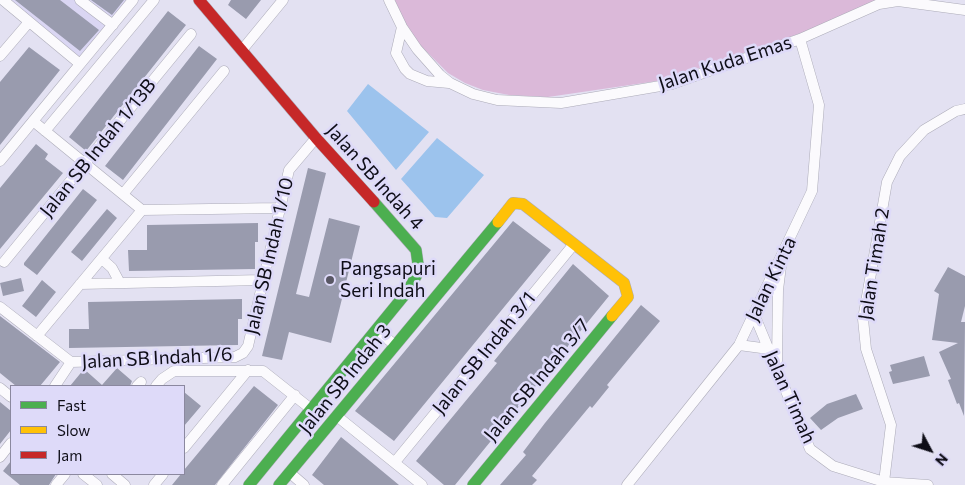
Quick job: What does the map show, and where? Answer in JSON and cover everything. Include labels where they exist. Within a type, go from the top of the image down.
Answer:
[{"type":"street","points":[[3,0],[80,64]]},
{"type":"street","points":[[80,0],[113,25]]},
{"type":"street","points":[[0,161],[133,0]]},
{"type":"street","points":[[45,131],[154,0]]},
{"type":"street","points":[[242,50],[283,0]]},
{"type":"street","name":"Jalan Kuda Emas","points":[[389,0],[402,27],[440,76],[450,83],[473,94],[497,100],[561,103],[672,84],[800,39],[879,4],[898,1],[965,10]]},
{"type":"street","name":"Jalan SB Indah 4","points":[[206,3],[242,50],[316,138],[416,250],[419,260],[419,271],[415,280],[249,485]]},
{"type":"street","points":[[0,56],[29,22]]},
{"type":"street","name":"Jalan Kuda Emas","points":[[402,27],[396,53],[405,69],[410,74],[427,81],[450,83]]},
{"type":"street","name":"Jalan SB Indah 1/13B","points":[[4,262],[191,34]]},
{"type":"street","name":"Jalan Kinta","points":[[627,485],[739,345],[812,191],[819,105],[800,39]]},
{"type":"street","points":[[124,194],[224,71]]},
{"type":"street","name":"Jalan Timah 2","points":[[884,482],[891,424],[866,348],[863,319],[887,182],[900,156],[924,130],[956,111],[965,109]]},
{"type":"street","points":[[33,121],[142,210],[280,208]]},
{"type":"street","name":"Jalan SB Indah 1/10","points":[[243,353],[248,346],[289,170],[316,138]]},
{"type":"street","name":"Jalan SB Indah 3","points":[[279,485],[338,417],[395,345],[513,204],[523,204],[574,244]]},
{"type":"street","points":[[37,336],[142,210]]},
{"type":"street","name":"Jalan SB Indah 3/7","points":[[473,485],[628,297],[628,290],[624,283],[574,244]]},
{"type":"street","name":"Jalan SB Indah 3/1","points":[[395,462],[574,244]]},
{"type":"street","points":[[777,368],[778,290],[782,256]]},
{"type":"street","points":[[102,259],[112,268],[120,283]]},
{"type":"street","points":[[80,284],[262,280]]},
{"type":"street","name":"Jalan SB Indah 1/6","points":[[0,307],[71,362],[235,357],[243,353]]},
{"type":"street","name":"Jalan Timah","points":[[754,314],[810,449],[833,466],[884,482],[928,485]]},
{"type":"street","points":[[376,330],[395,345]]},
{"type":"street","points":[[739,345],[769,349]]},
{"type":"street","points":[[56,385],[71,362]]},
{"type":"street","points":[[185,447],[248,370]]},
{"type":"street","points":[[157,385],[174,371],[263,371],[311,409]]},
{"type":"street","points":[[0,388],[10,396]]},
{"type":"street","points":[[222,485],[295,396]]},
{"type":"street","points":[[338,417],[422,485]]},
{"type":"street","points":[[0,457],[10,444]]},
{"type":"street","points":[[290,473],[304,485]]},
{"type":"street","points":[[56,485],[64,475]]},
{"type":"street","points":[[84,475],[97,485]]},
{"type":"street","points":[[113,475],[125,485]]},
{"type":"street","points":[[154,485],[162,475]]},
{"type":"shaded area","points":[[10,0],[128,0],[81,58]]},
{"type":"shaded area","points":[[881,0],[819,27],[664,80],[548,97],[509,95],[483,90],[465,83],[448,73],[416,41],[391,1]]},
{"type":"water","points":[[368,84],[429,132],[396,170],[347,111]]},
{"type":"water","points":[[437,138],[484,175],[447,218],[435,217],[401,179]]},
{"type":"building","points":[[15,0],[60,0],[99,30],[80,51]]},
{"type":"building","points":[[91,0],[124,0],[112,15]]},
{"type":"building","points":[[231,0],[261,0],[246,19],[228,5]]},
{"type":"building","points":[[168,11],[186,25],[86,151],[69,137]]},
{"type":"building","points":[[199,46],[217,59],[123,180],[105,166]]},
{"type":"building","points":[[29,47],[60,70],[0,145],[0,82]]},
{"type":"building","points":[[36,144],[48,154],[45,159],[63,173],[0,249],[0,188]]},
{"type":"building","points":[[308,168],[326,173],[296,294],[309,297],[329,218],[360,226],[331,343],[289,332],[282,360],[262,356]]},
{"type":"building","points":[[83,189],[97,200],[37,275],[24,263]]},
{"type":"building","points":[[107,209],[117,218],[82,261],[71,252]]},
{"type":"building","points":[[513,221],[551,250],[394,441],[355,411]]},
{"type":"building","points":[[258,223],[258,242],[255,242],[255,269],[129,271],[128,250],[147,250],[147,225]]},
{"type":"building","points":[[573,264],[609,296],[455,485],[444,485],[416,461],[497,363],[494,361]]},
{"type":"building","points":[[948,267],[965,276],[965,306],[961,322],[965,322],[964,416],[959,403],[957,404],[948,380],[951,379],[939,352],[958,343],[932,340],[939,294],[934,291]]},
{"type":"building","points":[[21,278],[24,291],[3,296],[0,283]]},
{"type":"building","points":[[42,280],[56,292],[36,317],[22,306]]},
{"type":"building","points":[[242,299],[242,319],[238,319],[238,345],[69,348],[69,329],[89,329],[88,302]]},
{"type":"building","points":[[641,305],[660,321],[607,385],[609,387],[592,408],[590,406],[532,476],[537,480],[532,485],[500,485],[526,455],[523,452],[545,423]]},
{"type":"building","points":[[0,316],[60,362],[41,385],[15,385],[0,373]]},
{"type":"building","points":[[924,356],[930,376],[893,384],[889,372],[892,371],[890,365]]},
{"type":"building","points":[[117,368],[132,381],[130,385],[102,385]]},
{"type":"building","points":[[84,369],[102,385],[71,385]]},
{"type":"building","points":[[254,386],[278,405],[215,485],[172,485],[180,475],[185,475],[185,469]]},
{"type":"building","points":[[185,393],[201,406],[185,425]]},
{"type":"building","points":[[856,394],[863,409],[838,418],[821,430],[810,418],[827,404]]},
{"type":"building","points":[[0,402],[10,410],[10,431],[0,444]]},
{"type":"building","points":[[341,437],[399,485],[324,485],[312,475]]},
{"type":"building","points":[[10,462],[10,475],[55,475],[49,485],[20,485],[3,471]]},
{"type":"traffic: fast","points":[[249,485],[407,292],[419,271],[416,250],[374,202]]},
{"type":"traffic: fast","points":[[279,485],[498,222]]},
{"type":"traffic: fast","points":[[473,485],[612,316]]},
{"type":"traffic: slow","points":[[498,222],[513,203],[523,204],[624,283],[628,297],[612,316]]},
{"type":"traffic: jam","points":[[199,0],[316,138],[374,202]]},
{"type":"place","name":"Pangsapuri Seri Indah","points":[[330,280]]}]
